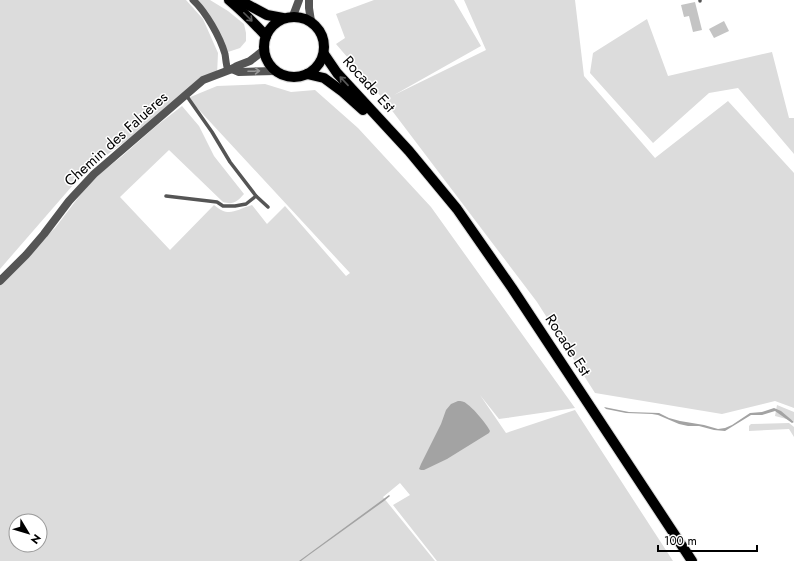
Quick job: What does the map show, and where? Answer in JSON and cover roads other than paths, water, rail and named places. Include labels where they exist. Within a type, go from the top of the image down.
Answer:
[{"type":"main road","points":[[229,0],[238,7],[266,36]]},
{"type":"main road","points":[[239,0],[267,15],[302,17],[311,21],[318,27],[323,35],[325,44],[324,54],[315,69],[300,76],[291,77],[276,71],[266,58],[264,50],[264,42],[270,28],[276,22],[288,17]]},
{"type":"main road","name":"Rocade Est","points":[[324,54],[337,73],[409,151],[457,209],[512,288],[692,561]]},
{"type":"main road","name":"Rocade Est","points":[[307,74],[324,78],[343,92],[409,151]]},
{"type":"street","points":[[193,0],[205,13],[219,39],[230,70]]},
{"type":"street","points":[[288,17],[299,0]]},
{"type":"street","points":[[309,0],[311,21]]},
{"type":"street","name":"Chemin des Faluères","points":[[0,281],[26,255],[44,234],[68,201],[94,174],[149,125],[203,80],[250,61],[264,50]]},
{"type":"street","name":"Chemin des Faluères","points":[[230,70],[239,72],[276,71]]},
{"type":"lane","points":[[186,95],[212,132],[230,162],[256,196],[268,207]]},
{"type":"lane","points":[[166,196],[217,202],[223,206],[235,206],[246,204],[256,196]]}]
